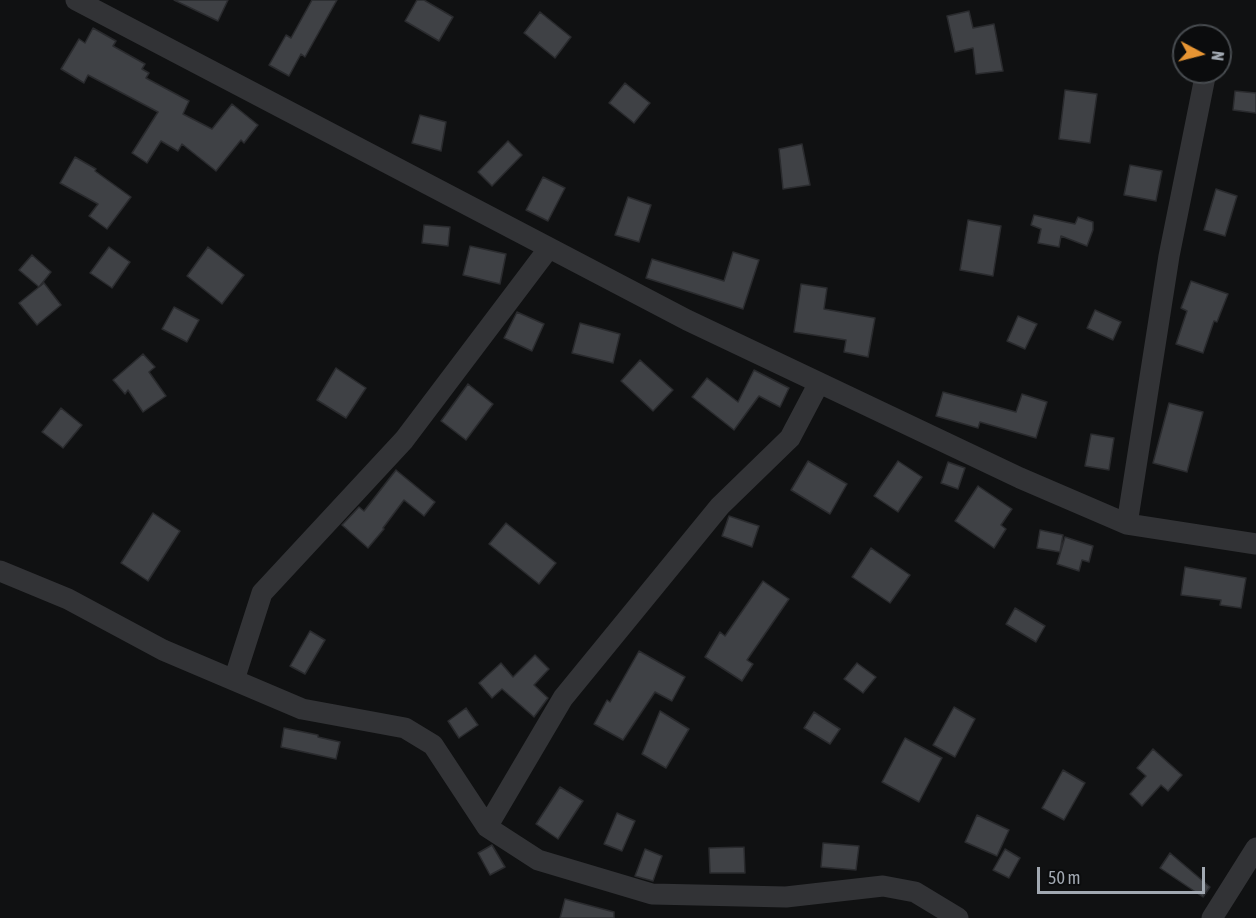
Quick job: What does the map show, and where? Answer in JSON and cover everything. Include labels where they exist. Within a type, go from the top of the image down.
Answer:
[{"type":"street","points":[[76,0],[687,320],[1020,478],[1127,524],[1256,544]]},
{"type":"street","points":[[1127,524],[1169,256],[1204,84]]},
{"type":"street","points":[[234,680],[262,592],[404,440],[549,248]]},
{"type":"street","points":[[487,827],[563,698],[720,506],[790,438],[819,383]]},
{"type":"street","points":[[0,571],[68,599],[164,650],[302,708],[405,728],[433,745],[487,827],[538,860],[652,894],[786,897],[883,886],[915,892],[958,918]]},
{"type":"street","points":[[1212,918],[1256,848]]},
{"type":"building","points":[[174,0],[228,0],[218,21]]},
{"type":"building","points":[[312,0],[337,0],[305,57],[301,54],[289,76],[269,65],[286,35],[291,38]]},
{"type":"building","points":[[417,0],[424,0],[453,17],[439,41],[405,21]]},
{"type":"building","points":[[969,11],[973,28],[994,24],[1003,71],[976,74],[973,48],[955,52],[947,16]]},
{"type":"building","points":[[540,12],[571,37],[555,58],[524,33]]},
{"type":"building","points":[[93,28],[116,41],[113,46],[145,64],[142,69],[149,73],[146,78],[189,101],[183,114],[212,129],[232,104],[258,125],[244,143],[241,140],[216,171],[182,144],[178,151],[161,141],[147,163],[132,153],[158,112],[88,75],[84,83],[61,69],[79,39],[85,43]]},
{"type":"building","points":[[625,83],[650,103],[634,123],[609,103]]},
{"type":"building","points":[[1065,90],[1097,94],[1090,143],[1059,139]]},
{"type":"building","points":[[1235,91],[1256,93],[1256,113],[1233,110]]},
{"type":"building","points":[[420,115],[446,122],[441,151],[412,143]]},
{"type":"building","points":[[508,141],[522,155],[492,186],[478,172]]},
{"type":"building","points":[[802,144],[810,185],[783,189],[779,149]]},
{"type":"building","points":[[75,157],[96,169],[95,171],[131,197],[107,229],[89,216],[98,204],[60,183]]},
{"type":"building","points":[[1130,165],[1162,171],[1156,201],[1124,195]]},
{"type":"building","points":[[543,177],[565,188],[548,221],[526,210]]},
{"type":"building","points":[[1216,189],[1237,196],[1225,236],[1204,230]]},
{"type":"building","points":[[628,197],[651,205],[639,242],[615,235]]},
{"type":"building","points":[[1034,215],[1075,224],[1078,217],[1093,222],[1093,230],[1087,246],[1061,236],[1059,247],[1038,243],[1041,229],[1031,225]]},
{"type":"building","points":[[968,220],[1001,226],[993,276],[960,270]]},
{"type":"building","points":[[424,225],[450,227],[448,246],[422,243]]},
{"type":"building","points":[[470,246],[506,254],[500,284],[463,275]]},
{"type":"building","points":[[109,247],[130,262],[112,288],[90,273]]},
{"type":"building","points":[[208,247],[244,275],[222,304],[187,276]]},
{"type":"building","points":[[733,252],[759,260],[743,309],[646,278],[652,259],[724,281]]},
{"type":"building","points":[[32,255],[51,272],[39,287],[19,270]]},
{"type":"building","points":[[1191,281],[1228,294],[1217,322],[1214,321],[1203,353],[1176,344],[1187,311],[1181,308]]},
{"type":"building","points":[[44,283],[61,305],[37,325],[19,303]]},
{"type":"building","points":[[801,284],[827,288],[824,309],[875,318],[868,357],[844,352],[846,340],[794,332]]},
{"type":"building","points":[[174,307],[199,320],[187,342],[162,329]]},
{"type":"building","points":[[1095,310],[1121,322],[1113,340],[1087,328]]},
{"type":"building","points":[[517,312],[544,324],[532,351],[504,338]]},
{"type":"building","points":[[1018,316],[1037,324],[1025,349],[1007,341]]},
{"type":"building","points":[[580,323],[620,334],[613,363],[572,353]]},
{"type":"building","points":[[143,354],[155,367],[149,372],[166,396],[143,412],[128,390],[125,394],[113,380]]},
{"type":"building","points":[[640,360],[673,390],[653,411],[621,381]]},
{"type":"building","points":[[336,368],[366,388],[346,418],[317,400]]},
{"type":"building","points":[[754,370],[789,388],[780,407],[759,396],[734,430],[692,397],[707,378],[738,402]]},
{"type":"building","points":[[468,384],[493,404],[466,440],[441,421]]},
{"type":"building","points":[[943,392],[1016,412],[1022,394],[1047,402],[1036,438],[980,422],[978,428],[936,416]]},
{"type":"building","points":[[1169,403],[1203,412],[1187,472],[1153,463]]},
{"type":"building","points":[[61,408],[82,425],[63,448],[42,432]]},
{"type":"building","points":[[1091,434],[1114,438],[1109,470],[1085,466]]},
{"type":"building","points":[[808,461],[847,484],[830,514],[791,490]]},
{"type":"building","points":[[898,461],[922,477],[898,512],[874,496]]},
{"type":"building","points":[[948,462],[965,468],[958,489],[941,483]]},
{"type":"building","points":[[396,470],[435,502],[424,516],[404,500],[368,548],[342,525],[359,507],[364,511]]},
{"type":"building","points":[[978,486],[1012,509],[1001,525],[1006,529],[994,548],[955,521]]},
{"type":"building","points":[[153,513],[180,531],[148,581],[121,563]]},
{"type":"building","points":[[729,516],[759,526],[752,547],[722,536]]},
{"type":"building","points":[[506,523],[556,563],[539,584],[489,544]]},
{"type":"building","points":[[1040,530],[1063,535],[1060,552],[1037,548]]},
{"type":"building","points":[[1065,537],[1093,546],[1089,562],[1082,560],[1079,571],[1057,564]]},
{"type":"building","points":[[871,548],[910,575],[890,603],[852,577]]},
{"type":"building","points":[[1185,567],[1246,578],[1241,608],[1220,605],[1221,600],[1181,595]]},
{"type":"building","points":[[763,581],[789,599],[747,660],[753,664],[742,681],[705,657],[720,632],[725,636]]},
{"type":"building","points":[[1015,608],[1045,626],[1036,642],[1006,624]]},
{"type":"building","points":[[310,631],[325,640],[305,674],[290,666]]},
{"type":"building","points":[[639,651],[685,677],[672,701],[655,692],[623,740],[594,724],[607,700],[610,702]]},
{"type":"building","points":[[535,655],[549,669],[534,685],[548,698],[534,717],[502,689],[492,698],[479,683],[501,663],[513,677]]},
{"type":"building","points":[[857,663],[876,677],[863,693],[844,679]]},
{"type":"building","points":[[954,707],[975,719],[955,757],[933,745]]},
{"type":"building","points":[[466,708],[478,725],[459,738],[448,721]]},
{"type":"building","points":[[660,711],[689,729],[666,768],[642,754]]},
{"type":"building","points":[[814,712],[840,729],[830,744],[804,728]]},
{"type":"building","points":[[284,728],[340,742],[336,759],[281,747]]},
{"type":"building","points":[[905,738],[942,758],[919,802],[882,782]]},
{"type":"building","points":[[1153,749],[1182,775],[1168,791],[1161,785],[1142,806],[1130,794],[1146,776],[1137,768]]},
{"type":"building","points":[[1063,770],[1085,783],[1064,820],[1042,808]]},
{"type":"building","points":[[560,787],[583,801],[558,839],[536,824]]},
{"type":"building","points":[[617,813],[635,821],[622,851],[604,844]]},
{"type":"building","points":[[977,815],[1009,830],[997,856],[965,842]]},
{"type":"building","points":[[823,843],[859,846],[856,870],[821,867]]},
{"type":"building","points":[[492,845],[505,867],[490,875],[478,853]]},
{"type":"building","points":[[744,847],[745,873],[710,873],[709,848]]},
{"type":"building","points":[[645,849],[662,856],[653,881],[635,876]]},
{"type":"building","points":[[1005,849],[1020,858],[1009,878],[993,870]]},
{"type":"building","points":[[1170,853],[1210,887],[1203,897],[1160,868]]},
{"type":"building","points":[[565,899],[614,912],[614,918],[560,918]]}]
